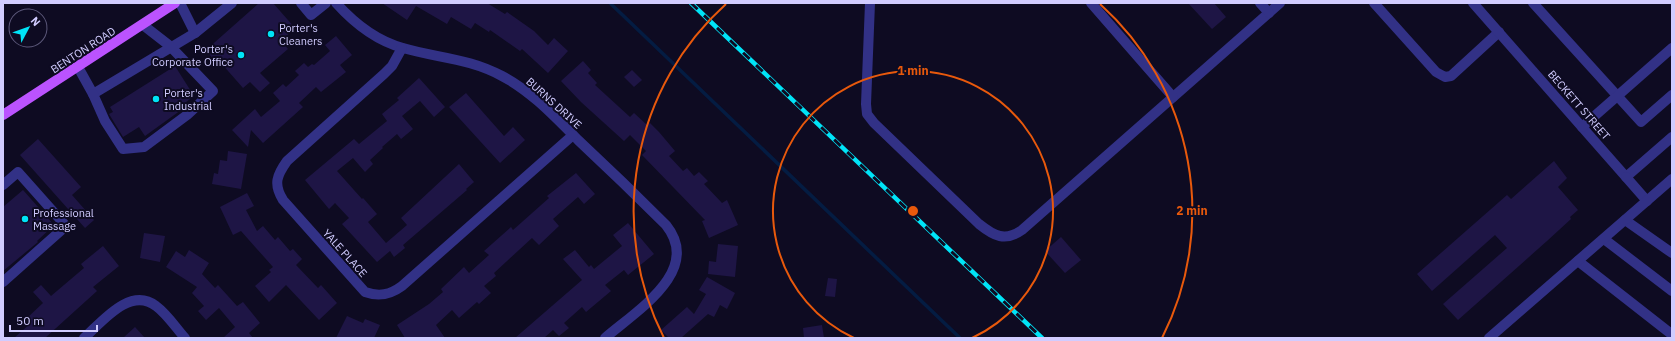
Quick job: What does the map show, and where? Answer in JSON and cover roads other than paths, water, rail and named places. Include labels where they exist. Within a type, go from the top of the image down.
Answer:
[{"type":"main road","name":"BENTON ROAD","points":[[4,114],[175,3]]},
{"type":"street","points":[[180,3],[195,33]]},
{"type":"street","points":[[93,94],[170,46],[195,33],[232,3]]},
{"type":"street","points":[[301,3],[311,15],[326,3]]},
{"type":"street","name":"BURNS DRIVE","points":[[336,3],[365,30],[387,42],[402,48],[460,59],[489,69],[503,76],[531,96],[672,232],[678,252],[670,278],[655,294],[605,338]]},
{"type":"street","points":[[870,3],[866,104],[867,114],[874,123],[979,224],[995,236],[1008,237],[1022,230],[1280,3]]},
{"type":"street","points":[[1091,3],[1173,97]]},
{"type":"street","points":[[1260,3],[1268,13]]},
{"type":"street","points":[[1374,3],[1436,72],[1445,77],[1451,76],[1499,32]]},
{"type":"street","name":"BECKETT STREET","points":[[1473,3],[1647,201]]},
{"type":"street","points":[[1533,3],[1641,122],[1672,95]]},
{"type":"street","points":[[78,67],[93,94],[105,121],[123,149],[144,147],[187,114],[213,91],[170,46],[143,25]]},
{"type":"street","name":"YALE PLACE","points":[[402,48],[392,66],[384,74],[288,160],[282,168],[276,188],[283,200],[365,292],[385,295],[402,286],[572,135]]},
{"type":"street","points":[[1582,127],[1672,48]]},
{"type":"street","points":[[1626,177],[1672,137]]},
{"type":"street","points":[[3,282],[66,226],[18,172],[4,180]]},
{"type":"street","points":[[1489,338],[1672,180]]},
{"type":"street","points":[[1625,220],[1672,253]]},
{"type":"street","points":[[1604,239],[1672,291]]},
{"type":"street","points":[[1578,261],[1669,334]]},
{"type":"street","points":[[84,338],[118,308],[131,301],[140,300],[157,307],[185,338]]},
{"type":"waterway","points":[[610,3],[960,338]]},
{"type":"railway","points":[[691,3],[1042,338]]},
{"type":"place","name":"Porter's Cleaners","points":[[271,34]]},
{"type":"place","name":"Porter's Corporate Office","points":[[241,55]]},
{"type":"place","name":"Porter's Industrial","points":[[156,99]]},
{"type":"place","name":"Professional Massage","points":[[25,219]]}]
